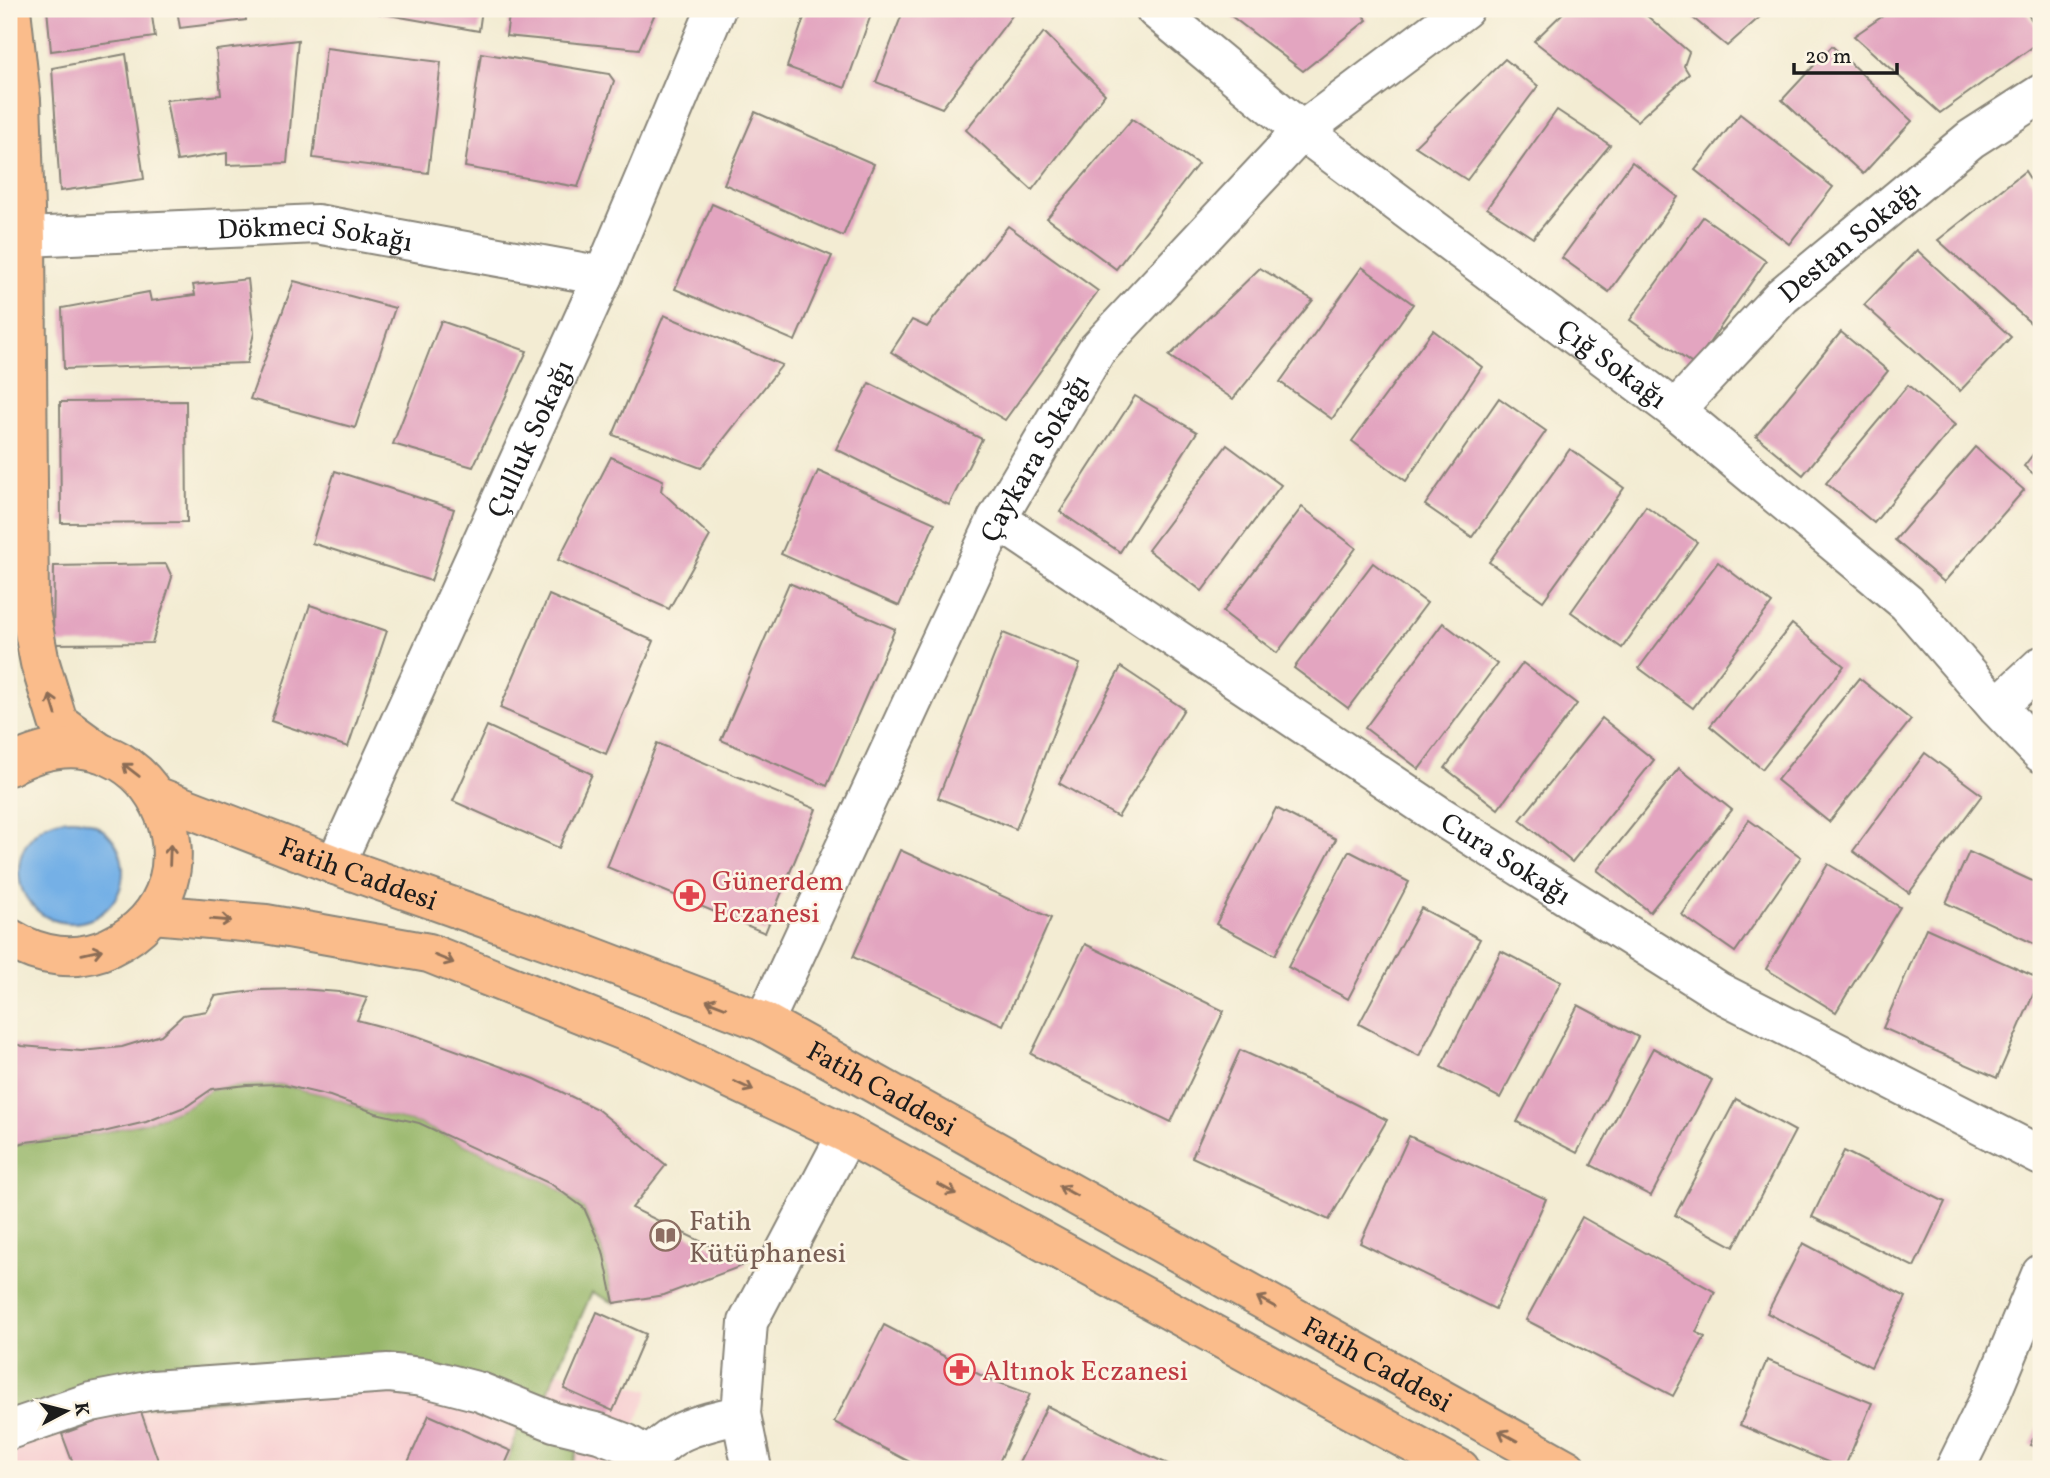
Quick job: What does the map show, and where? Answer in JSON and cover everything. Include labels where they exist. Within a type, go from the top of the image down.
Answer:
[{"type":"main road","points":[[11,9],[21,100],[26,237],[29,606],[40,663],[58,722],[99,752],[121,762],[141,777],[156,796],[169,824],[172,856],[167,886],[153,914],[127,939],[95,954],[60,957],[14,948]]},
{"type":"main road","points":[[9,766],[29,755],[52,749],[76,747],[99,752]]},
{"type":"main road","name":"Fatih Caddesi","points":[[156,796],[335,865],[586,954],[764,1022],[1567,1469]]},
{"type":"main road","name":"Fatih Caddesi","points":[[153,914],[266,924],[429,953],[652,1042],[847,1134],[1460,1469]]},
{"type":"street","name":"Çulluk Sokağı","points":[[335,865],[603,276],[716,9]]},
{"type":"street","name":"Çığ Sokağı","points":[[1155,9],[1302,131],[1675,410],[1907,603],[1997,707],[2041,753]]},
{"type":"street","name":"Çaykara Sokağı","points":[[764,1022],[997,519],[1096,351],[1302,131],[1464,9]]},
{"type":"street","name":"Destan Sokağı","points":[[1675,410],[1782,296],[1971,139],[2041,93]]},
{"type":"street","name":"Dökmeci Sokağı","points":[[26,237],[317,224],[603,276]]},
{"type":"street","name":"Cura Sokağı","points":[[997,519],[1437,814],[1719,992],[2041,1156]]},
{"type":"street","points":[[1997,707],[2041,666]]},
{"type":"street","points":[[752,1469],[741,1415],[748,1322],[847,1134]]},
{"type":"street","points":[[1955,1469],[1989,1402],[2041,1274]]},
{"type":"street","points":[[9,1430],[91,1402],[153,1390],[388,1373],[422,1377],[480,1392],[528,1413],[599,1433],[625,1443],[645,1463],[674,1434],[697,1425],[741,1415]]},
{"type":"shaded area","points":[[404,1342],[650,1390],[617,1469],[9,1469],[9,1383]]},
{"type":"green space","points":[[279,1084],[330,1096],[376,1113],[419,1123],[551,1184],[584,1208],[603,1251],[614,1303],[592,1292],[547,1393],[641,1429],[628,1460],[580,1442],[571,1469],[503,1469],[522,1416],[416,1379],[9,1422],[9,1147],[26,1142],[99,1133],[146,1122],[187,1106],[212,1089]]},
{"type":"water","points":[[71,819],[91,823],[108,834],[119,851],[123,871],[119,891],[108,908],[91,919],[71,923],[51,919],[34,908],[23,891],[19,871],[23,851],[34,834],[51,823]]},
{"type":"building","points":[[47,9],[151,9],[155,37],[51,51]]},
{"type":"building","points":[[177,9],[245,9],[246,20],[180,28]]},
{"type":"building","points":[[355,9],[482,9],[479,31]]},
{"type":"building","points":[[510,9],[657,9],[639,49],[506,36]]},
{"type":"building","points":[[807,9],[873,9],[845,88],[787,67]]},
{"type":"building","points":[[904,9],[1017,9],[942,108],[876,82]]},
{"type":"building","points":[[1222,9],[1358,9],[1367,20],[1303,71]]},
{"type":"building","points":[[1567,9],[1639,9],[1689,52],[1684,66],[1689,74],[1637,121],[1534,41]]},
{"type":"building","points":[[1682,9],[1769,9],[1727,46]]},
{"type":"building","points":[[1893,9],[2024,9],[2041,33],[2041,41],[1940,113],[1854,36]]},
{"type":"building","points":[[1044,32],[1105,94],[1032,190],[966,130]]},
{"type":"building","points":[[298,40],[287,163],[227,165],[227,153],[177,161],[166,100],[221,95],[216,50]]},
{"type":"building","points":[[1832,46],[1912,121],[1863,174],[1782,100]]},
{"type":"building","points":[[326,48],[441,62],[428,173],[313,158]]},
{"type":"building","points":[[481,53],[609,74],[614,81],[578,187],[465,167]]},
{"type":"building","points":[[126,54],[144,179],[60,191],[52,68]]},
{"type":"building","points":[[1505,59],[1538,86],[1467,180],[1415,146]]},
{"type":"building","points":[[1557,110],[1610,145],[1533,238],[1487,208]]},
{"type":"building","points":[[755,112],[874,164],[843,236],[724,184]]},
{"type":"building","points":[[1740,114],[1833,187],[1789,244],[1695,170]]},
{"type":"building","points":[[1132,119],[1198,164],[1116,269],[1047,218]]},
{"type":"building","points":[[1632,162],[1678,197],[1609,292],[1562,258]]},
{"type":"building","points":[[2025,171],[2041,196],[2041,319],[2034,326],[1938,240]]},
{"type":"building","points":[[712,204],[832,256],[795,341],[675,289]]},
{"type":"building","points":[[1703,217],[1766,261],[1694,365],[1630,320]]},
{"type":"building","points":[[1008,226],[1098,291],[1005,420],[891,352],[912,320],[927,327]]},
{"type":"building","points":[[1917,250],[2011,337],[1960,391],[1864,305]]},
{"type":"building","points":[[1362,267],[1413,304],[1332,419],[1280,382]]},
{"type":"building","points":[[1260,268],[1313,300],[1233,399],[1169,356]]},
{"type":"building","points":[[248,279],[254,333],[247,363],[64,369],[62,308],[149,292],[151,301],[195,295],[193,285]]},
{"type":"building","points":[[294,281],[395,308],[355,428],[250,399]]},
{"type":"building","points":[[664,315],[782,365],[701,468],[613,435]]},
{"type":"building","points":[[441,321],[527,351],[473,467],[393,444]]},
{"type":"building","points":[[1433,330],[1482,367],[1406,481],[1352,441]]},
{"type":"building","points":[[1841,332],[1888,371],[1803,475],[1756,436]]},
{"type":"building","points":[[869,383],[982,439],[949,505],[836,449]]},
{"type":"building","points":[[1908,385],[1955,425],[1874,523],[1826,483]]},
{"type":"building","points":[[1135,396],[1197,432],[1120,552],[1060,512]]},
{"type":"building","points":[[1499,398],[1546,431],[1472,537],[1425,505]]},
{"type":"building","points":[[186,401],[187,522],[61,523],[60,402]]},
{"type":"building","points":[[2041,444],[2041,480],[2024,466]]},
{"type":"building","points":[[1227,445],[1281,485],[1202,591],[1148,550]]},
{"type":"building","points":[[1975,447],[2024,490],[1944,582],[1895,540]]},
{"type":"building","points":[[1570,449],[1624,488],[1543,601],[1489,562]]},
{"type":"building","points":[[611,457],[663,480],[661,491],[710,536],[669,609],[558,560]]},
{"type":"building","points":[[335,471],[454,509],[431,581],[312,543]]},
{"type":"building","points":[[818,471],[935,523],[899,606],[781,554]]},
{"type":"building","points":[[1646,506],[1697,542],[1622,648],[1571,612]]},
{"type":"building","points":[[1302,507],[1356,548],[1277,653],[1223,612]]},
{"type":"building","points":[[1718,562],[1772,603],[1693,708],[1639,668]]},
{"type":"building","points":[[1373,563],[1427,603],[1348,708],[1294,668]]},
{"type":"building","points":[[166,564],[172,577],[152,643],[53,644],[54,566]]},
{"type":"building","points":[[789,583],[895,629],[827,786],[721,740]]},
{"type":"building","points":[[549,595],[654,641],[606,754],[500,708]]},
{"type":"building","points":[[310,605],[387,631],[348,747],[271,721]]},
{"type":"building","points":[[1443,623],[1497,664],[1419,769],[1365,728]]},
{"type":"building","points":[[1792,624],[1844,666],[1762,769],[1710,726]]},
{"type":"building","points":[[1003,633],[1080,664],[1016,829],[938,798]]},
{"type":"building","points":[[1523,663],[1577,704],[1498,809],[1445,768]]},
{"type":"building","points":[[1121,667],[1184,709],[1118,817],[1059,783]]},
{"type":"building","points":[[1859,678],[1911,720],[1829,822],[1777,780]]},
{"type":"building","points":[[1602,718],[1654,760],[1572,862],[1520,820]]},
{"type":"building","points":[[487,726],[592,774],[559,848],[453,801]]},
{"type":"building","points":[[657,743],[816,809],[765,933],[607,867]]},
{"type":"building","points":[[1925,753],[1982,795],[1909,893],[1853,851]]},
{"type":"building","points":[[1679,768],[1732,810],[1650,912],[1597,870]]},
{"type":"building","points":[[1276,808],[1336,839],[1275,955],[1216,924]]},
{"type":"building","points":[[1749,820],[1801,857],[1735,952],[1682,915]]},
{"type":"building","points":[[900,850],[1051,918],[1003,1025],[853,957]]},
{"type":"building","points":[[1349,851],[1409,882],[1348,999],[1288,967]]},
{"type":"building","points":[[1969,852],[2041,885],[2041,947],[1946,903]]},
{"type":"building","points":[[1828,864],[1900,907],[1836,1012],[1766,969]]},
{"type":"building","points":[[1421,908],[1480,939],[1419,1056],[1359,1024]]},
{"type":"building","points":[[1926,928],[2040,979],[1997,1078],[1883,1028]]},
{"type":"building","points":[[1085,944],[1224,1011],[1171,1122],[1031,1054]]},
{"type":"building","points":[[1501,951],[1561,982],[1500,1098],[1441,1067]]},
{"type":"building","points":[[261,990],[339,992],[367,998],[357,1020],[417,1036],[535,1079],[597,1109],[666,1165],[632,1208],[747,1264],[664,1295],[614,1303],[603,1251],[584,1208],[551,1184],[419,1123],[376,1113],[330,1096],[279,1084],[212,1089],[187,1106],[146,1122],[99,1133],[26,1142],[9,1147],[9,1042],[22,1046],[81,1051],[122,1047],[161,1035],[183,1015],[207,1011],[215,996]]},
{"type":"building","points":[[1578,1005],[1638,1037],[1577,1153],[1517,1122]]},
{"type":"building","points":[[1653,1048],[1712,1080],[1651,1196],[1591,1165]]},
{"type":"building","points":[[1240,1050],[1387,1120],[1329,1220],[1192,1157]]},
{"type":"building","points":[[1736,1099],[1795,1131],[1734,1247],[1675,1215]]},
{"type":"building","points":[[1409,1136],[1546,1199],[1495,1309],[1360,1243]]},
{"type":"building","points":[[1844,1151],[1945,1202],[1914,1267],[1812,1217]]},
{"type":"building","points":[[1582,1217],[1715,1292],[1696,1332],[1705,1337],[1673,1396],[1526,1320]]},
{"type":"building","points":[[1803,1243],[1906,1297],[1871,1367],[1767,1313]]},
{"type":"building","points":[[597,1312],[646,1334],[613,1411],[564,1389]]},
{"type":"building","points":[[884,1325],[986,1378],[1030,1394],[996,1469],[923,1469],[834,1422]]},
{"type":"building","points":[[1767,1360],[1872,1403],[1844,1469],[1740,1425]]},
{"type":"building","points":[[139,1406],[161,1469],[75,1469],[62,1434]]},
{"type":"building","points":[[1047,1406],[1128,1446],[1179,1469],[1016,1469]]},
{"type":"building","points":[[429,1415],[511,1451],[503,1469],[405,1469]]},
{"type":"building","points":[[2041,1423],[2041,1448],[2030,1445]]},
{"type":"place","name":"Günerdem Eczanesi","points":[[689,896]]},
{"type":"place","name":"Fatih Kütüphanesi","points":[[666,1236]]},
{"type":"place","name":"Altınok Eczanesi","points":[[959,1370]]}]
